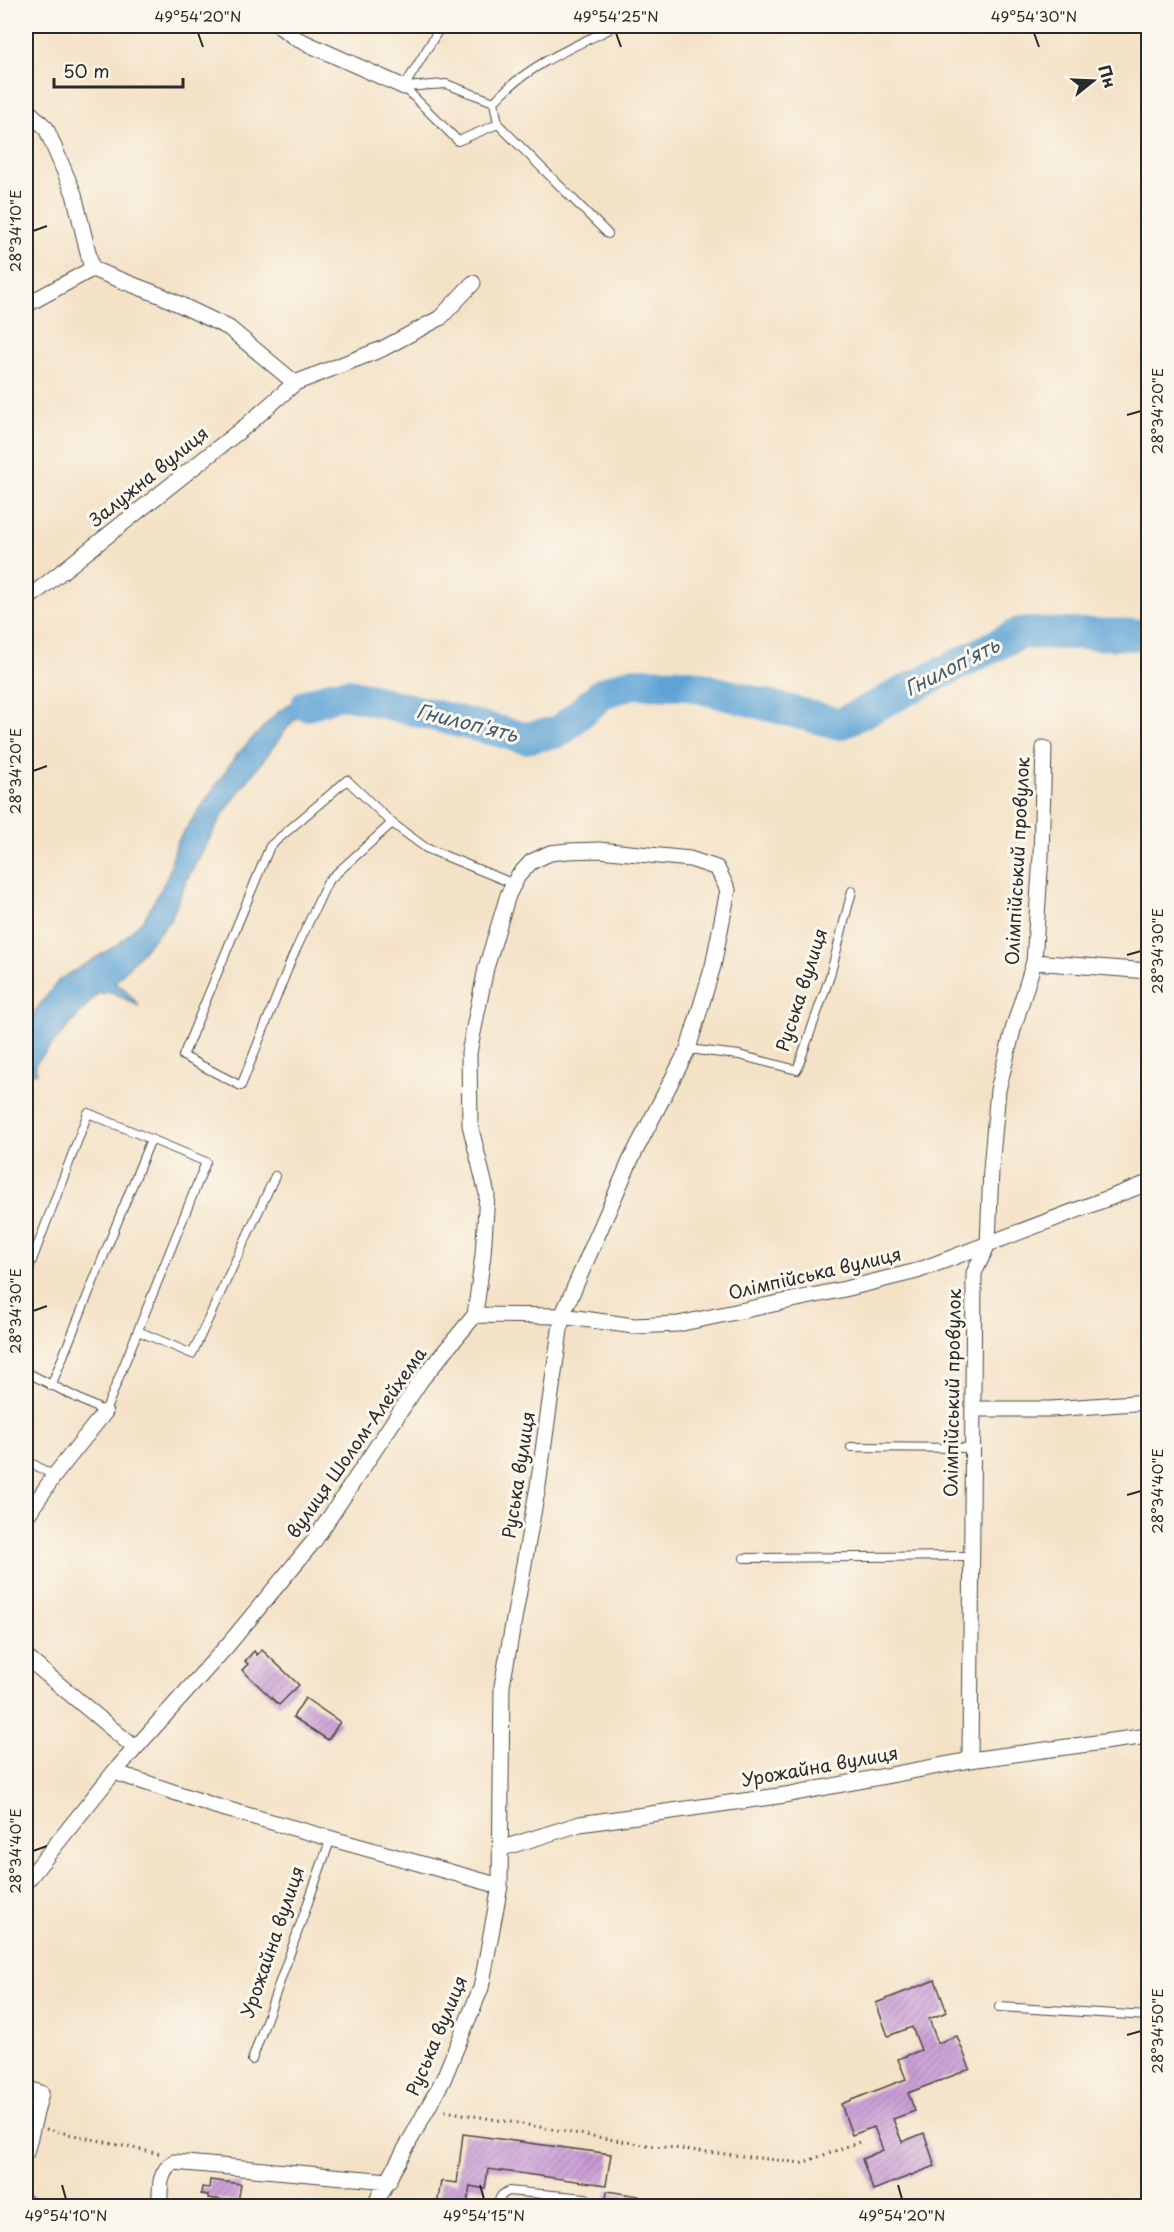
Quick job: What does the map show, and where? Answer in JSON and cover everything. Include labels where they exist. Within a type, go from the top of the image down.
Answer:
[{"type":"street","points":[[279,26],[297,39],[404,87]]},
{"type":"street","points":[[26,109],[46,128],[74,194],[92,269]]},
{"type":"street","points":[[26,305],[92,269],[162,296],[229,328],[295,383]]},
{"type":"street","name":"Залужна вулиця","points":[[26,600],[247,425],[295,383],[382,349],[440,318],[473,283]]},
{"type":"street","name":"Олімпійський провулок","points":[[970,1760],[974,1273],[988,1244],[991,1169],[998,1090],[1014,1026],[1034,962],[1041,856],[1044,748]]},
{"type":"street","points":[[476,1315],[487,1194],[471,1125],[469,1053],[486,968],[508,895],[518,876],[531,862],[550,853],[599,849],[690,859],[717,868],[728,890],[714,966],[688,1049]]},
{"type":"street","points":[[1034,962],[1149,971]]},
{"type":"street","name":"Руська вулиця","points":[[374,2206],[443,2080],[480,1988],[500,1886],[502,1686],[538,1486],[562,1316],[631,1159],[688,1049]]},
{"type":"street","name":"Олімпійська вулиця","points":[[476,1315],[562,1316],[634,1326],[678,1324],[866,1284],[917,1270],[1149,1183]]},
{"type":"street","name":"вулиця Шолом-Алейхема","points":[[26,1882],[114,1772],[226,1646],[314,1541],[421,1380],[476,1315]]},
{"type":"street","points":[[973,1409],[1051,1409],[1149,1402]]},
{"type":"street","points":[[26,1517],[54,1476],[105,1412]]},
{"type":"street","points":[[26,1657],[135,1748]]},
{"type":"street","name":"Урожайна вулиця","points":[[500,1849],[580,1824],[785,1795],[970,1760],[1149,1736]]},
{"type":"street","points":[[114,1772],[215,1806],[500,1886]]},
{"type":"street","points":[[26,2088],[41,2093],[26,2153]]},
{"type":"street","points":[[160,2206],[160,2179],[166,2166],[174,2162],[388,2181]]},
{"type":"street","points":[[26,2202],[30,2206]]},
{"type":"lane","points":[[404,87],[438,27]]},
{"type":"lane","points":[[494,102],[509,86],[563,51],[608,30]]},
{"type":"lane","points":[[404,87],[446,84],[494,102]]},
{"type":"lane","points":[[404,87],[459,141],[498,124]]},
{"type":"lane","points":[[494,102],[498,124],[608,234]]},
{"type":"lane","points":[[392,823],[327,881],[292,958],[241,1086],[183,1056],[270,846],[347,780],[392,823],[426,848],[514,884]]},
{"type":"lane","name":"Руська вулиця","points":[[688,1049],[739,1055],[797,1070],[830,976],[852,891]]},
{"type":"lane","points":[[26,1276],[88,1113],[206,1162],[105,1412],[26,1372]]},
{"type":"lane","points":[[51,1386],[151,1139]]},
{"type":"lane","points":[[138,1331],[192,1354],[275,1176]]},
{"type":"lane","points":[[851,1447],[972,1448]]},
{"type":"lane","points":[[26,1460],[54,1476]]},
{"type":"lane","points":[[744,1558],[970,1556]]},
{"type":"lane","name":"Урожайна вулиця","points":[[252,2060],[331,1838]]},
{"type":"lane","points":[[999,2007],[1149,2016]]},
{"type":"lane","points":[[495,2206],[502,2195],[508,2191],[586,2198],[584,2206]]},
{"type":"path","points":[[428,2108],[639,2144],[802,2163],[859,2142]]},
{"type":"path","points":[[33,2126],[100,2143],[170,2156],[174,2162]]},
{"type":"water","points":[[331,691],[349,694],[306,711],[291,723],[225,811],[186,881],[171,919],[114,983],[124,988],[139,1006],[112,992],[97,994],[35,1064],[37,1073],[26,1073],[26,1023],[59,980],[117,945],[144,919],[168,876],[177,842],[236,756],[277,713],[293,702],[314,693]]},
{"type":"building","points":[[262,1650],[299,1685],[279,1705],[242,1670],[248,1664],[245,1661],[254,1651],[257,1655]]},
{"type":"building","points":[[305,1698],[340,1722],[328,1740],[293,1717]]},
{"type":"building","points":[[935,1980],[947,2012],[929,2019],[938,2043],[957,2036],[970,2069],[908,2093],[915,2111],[893,2119],[902,2142],[924,2133],[935,2166],[873,2190],[862,2159],[883,2150],[874,2127],[852,2135],[841,2104],[906,2079],[898,2059],[921,2050],[912,2027],[888,2036],[876,2003]]},
{"type":"building","points":[[463,2134],[611,2154],[606,2185],[488,2169],[485,2189],[470,2186],[467,2206],[437,2206],[441,2181],[457,2183]]},
{"type":"building","points":[[210,2180],[241,2184],[238,2202],[208,2198],[208,2195],[201,2194],[202,2187],[209,2188]]},
{"type":"building","points":[[607,2191],[639,2196],[637,2206],[605,2206]]},
{"type":"waterway","name":"Гнилоп'ять","points":[[307,705],[334,695],[349,694],[525,738],[559,732],[603,693],[632,683],[686,684],[840,724],[1020,633],[1148,635]]}]
